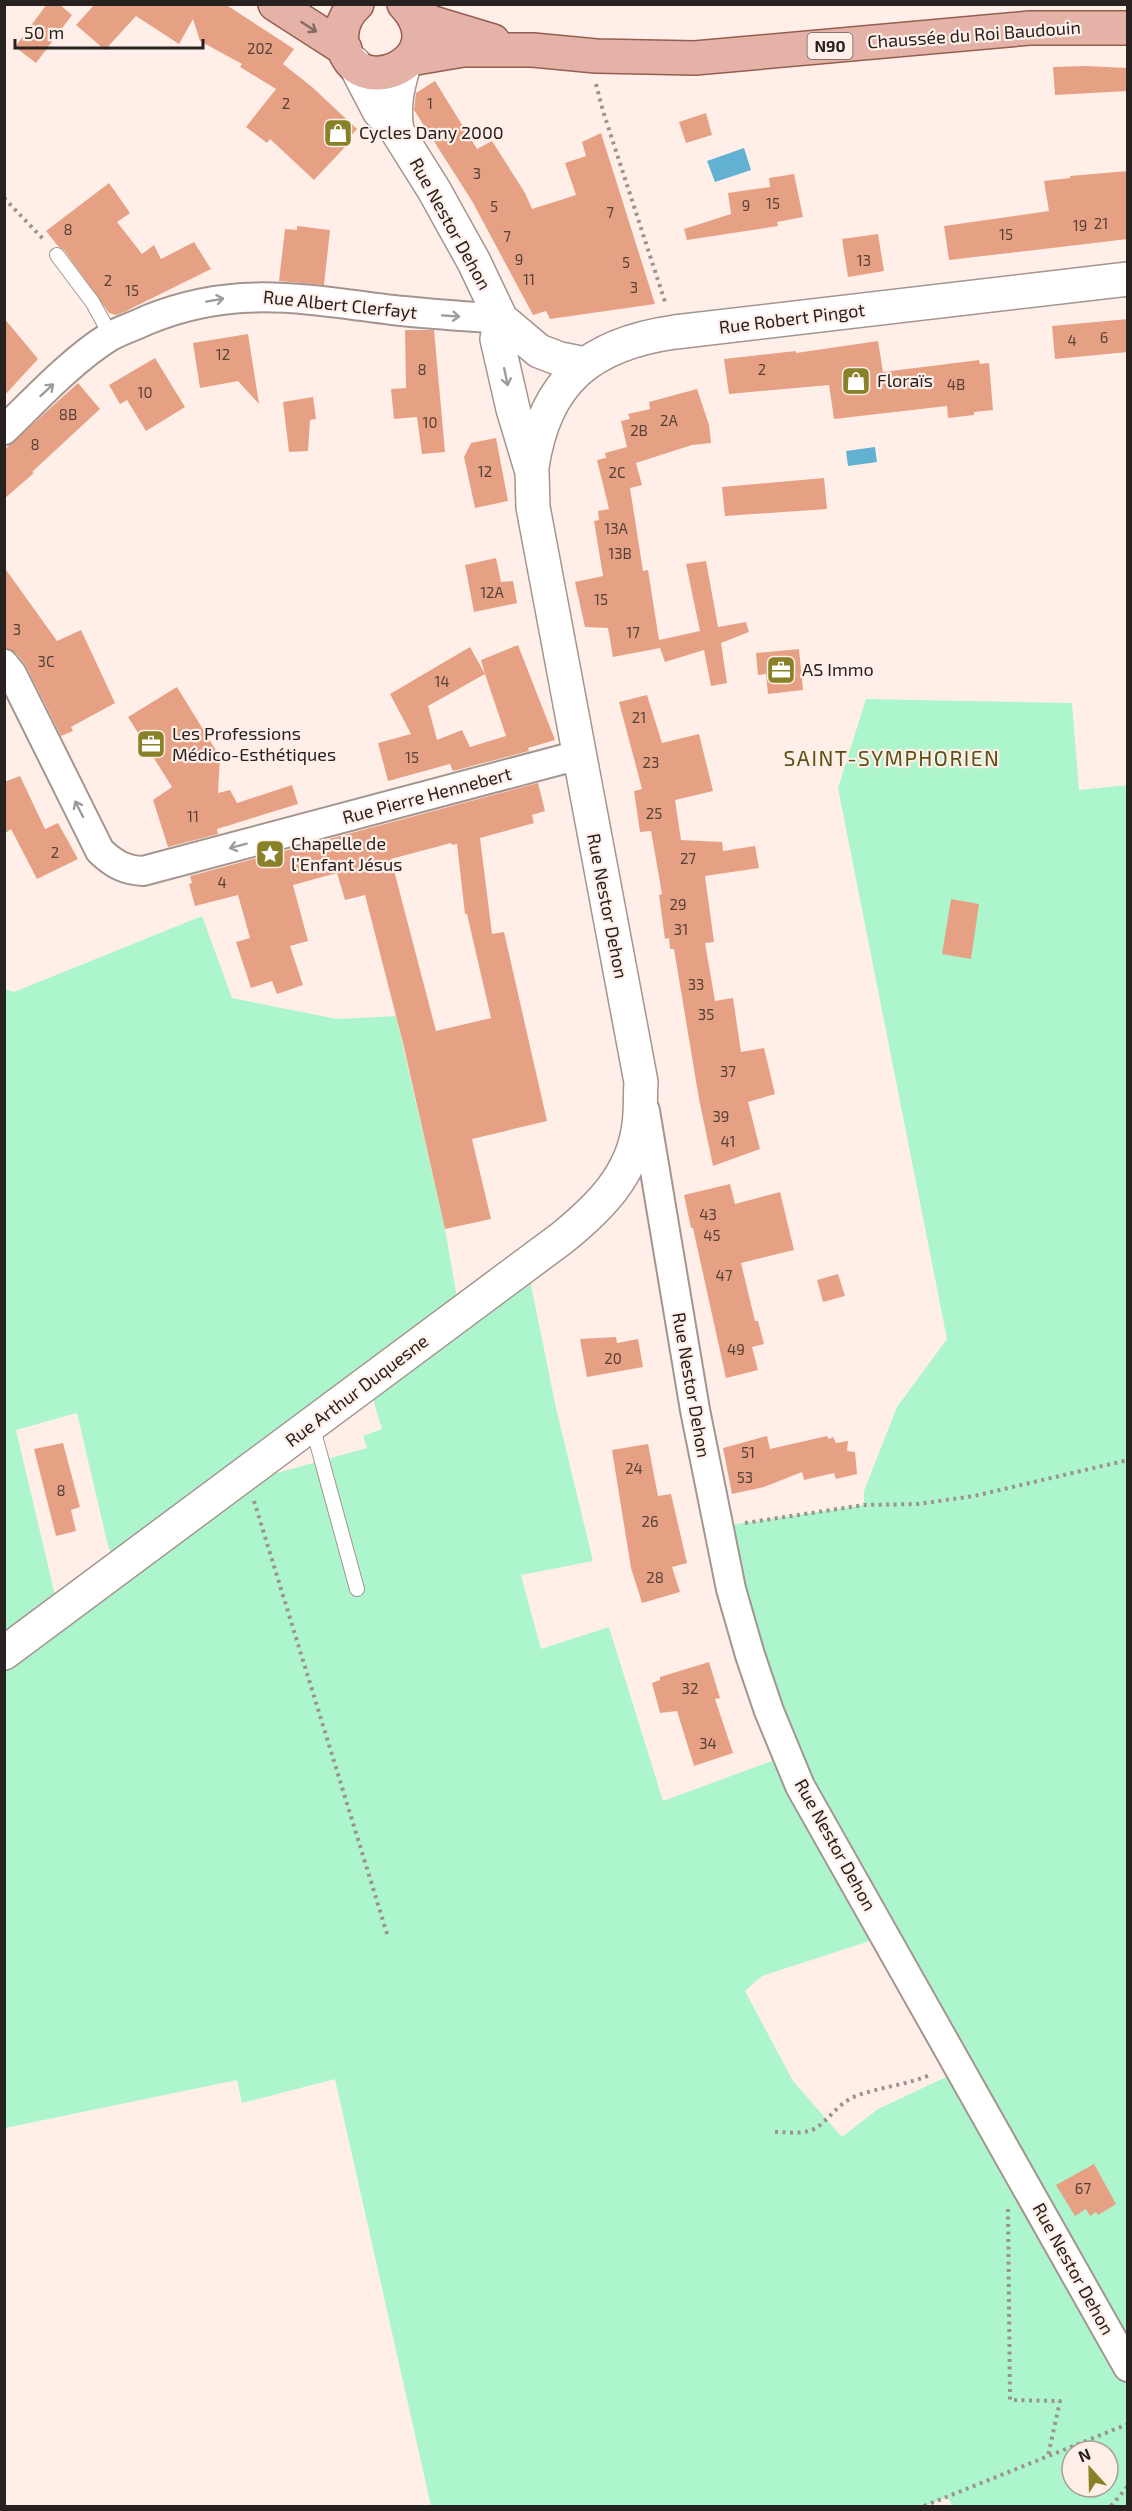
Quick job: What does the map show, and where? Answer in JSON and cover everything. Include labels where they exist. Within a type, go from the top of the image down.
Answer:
[{"type":"main road","points":[[275,4],[350,56]]},
{"type":"main road","points":[[350,56],[342,38],[344,24],[357,4]]},
{"type":"main road","points":[[404,5],[414,17],[419,32],[417,46],[407,62]]},
{"type":"main road","name":"Chaussée du Roi Baudouin","points":[[404,5],[430,22],[466,35],[532,50]]},
{"type":"main road","name":"Chaussée du Roi Baudouin","points":[[350,56],[366,70],[379,73],[392,71],[407,62],[463,50],[532,50],[597,56],[695,58],[1030,28],[1128,28]]},
{"type":"main road","name":"Rue Nestor Dehon","points":[[350,56],[380,111],[397,131],[474,262],[501,320],[539,351],[560,359],[586,364]]},
{"type":"main road","name":"Rue Nestor Dehon","points":[[397,131],[394,108],[395,92],[407,62]]},
{"type":"main road","name":"Rue Robert Pingot","points":[[532,472],[545,414],[563,386],[586,364],[612,348],[629,341],[675,333],[1128,279]]},
{"type":"main road","name":"Rue Nestor Dehon","points":[[501,320],[497,339],[513,409],[532,472],[533,507],[640,1082]]},
{"type":"main road","name":"Rue Arthur Duquesne","points":[[4,1653],[545,1252],[604,1201],[621,1176],[633,1150],[639,1126],[640,1082]]},
{"type":"street","name":"Rue Albert Clerfayt","points":[[4,430],[88,352],[111,336],[158,316],[198,303],[224,298],[293,297],[437,315],[501,320]]},
{"type":"street","name":"Rue Pierre Hennebert","points":[[4,664],[12,674],[100,851],[113,864],[127,870],[143,871],[579,755]]},
{"type":"street","name":"Rue Nestor Dehon","points":[[640,1082],[717,1527],[750,1655],[769,1711],[800,1786],[1128,2367]]},
{"type":"lane","points":[[57,255],[93,303],[111,336]]},
{"type":"lane","points":[[312,1425],[357,1589]]},
{"type":"path","points":[[597,56],[596,85],[603,111],[675,333]]},
{"type":"path","points":[[4,198],[57,255]]},
{"type":"path","points":[[717,1527],[864,1505],[918,1504],[974,1496],[1128,1460]]},
{"type":"path","points":[[246,1474],[388,1937]]},
{"type":"path","points":[[775,2132],[801,2133],[817,2127],[833,2110],[853,2097],[891,2084],[923,2078],[937,2071],[953,2056]]},
{"type":"path","points":[[1007,2199],[1010,2400],[1060,2401],[1048,2456]]},
{"type":"path","points":[[924,2506],[1128,2424]]},
{"type":"path","points":[[1111,2506],[1128,2486]]},
{"type":"path","points":[[930,2506],[937,2501]]},
{"type":"green space","points":[[866,699],[1072,703],[1079,790],[1128,785],[1127,2506],[952,2506],[948,2497],[924,2506],[431,2506],[335,2079],[242,2103],[237,2080],[5,2128],[5,989],[14,992],[202,916],[232,998],[337,1019],[396,1016],[445,1229],[460,1314],[527,1265],[556,1408],[593,1561],[521,1575],[541,1649],[609,1627],[663,1801],[788,1755],[717,1527],[864,1505],[864,1491],[897,1407],[947,1339],[838,788]],"holes":[[[368,1383],[382,1429],[363,1436],[367,1448],[255,1479]],[[77,1413],[108,1546],[117,1569],[59,1612],[16,1430]],[[885,1936],[961,2070],[878,2109],[842,2137],[793,2081],[745,1991],[762,1976]]]},
{"type":"water","points":[[744,148],[751,170],[715,182],[707,161]]},
{"type":"water","points":[[875,447],[877,462],[848,466],[846,451]]},
{"type":"building","points":[[47,4],[59,4],[72,15],[36,63],[15,47]]},
{"type":"building","points":[[95,4],[225,4],[294,49],[283,64],[312,87],[357,129],[344,144],[346,146],[314,180],[270,139],[267,143],[246,127],[276,89],[240,67],[242,64],[200,41],[193,19],[179,44],[136,16],[105,50],[76,25]]},
{"type":"building","points":[[1053,67],[1128,68],[1128,91],[1055,95]]},
{"type":"building","points":[[435,81],[477,149],[492,141],[525,193],[532,209],[576,195],[565,163],[586,156],[582,142],[601,133],[655,304],[550,319],[546,311],[533,315],[472,201],[414,110],[416,93]]},
{"type":"building","points":[[706,113],[712,135],[686,143],[679,122]]},
{"type":"building","points":[[1128,171],[1128,239],[949,260],[944,226],[1049,211],[1044,181],[1070,178],[1070,176]]},
{"type":"building","points":[[794,174],[803,217],[777,222],[778,226],[687,240],[684,229],[731,214],[728,193],[770,187],[769,178]]},
{"type":"building","points":[[109,183],[130,213],[117,222],[142,254],[154,245],[161,259],[194,242],[211,269],[124,312],[116,315],[109,313],[64,250],[46,231]]},
{"type":"building","points":[[297,226],[330,230],[324,285],[279,281],[285,229],[297,230]]},
{"type":"building","points":[[878,234],[884,271],[848,277],[842,239]]},
{"type":"building","points":[[4,318],[38,359],[4,396]]},
{"type":"building","points":[[1128,319],[1128,352],[1055,359],[1052,326]]},
{"type":"building","points":[[405,330],[434,330],[445,452],[422,454],[417,417],[394,419],[391,389],[406,388]]},
{"type":"building","points":[[248,334],[259,404],[238,381],[200,388],[193,343]]},
{"type":"building","points":[[878,341],[883,372],[979,360],[980,364],[989,363],[993,410],[948,418],[947,406],[834,419],[829,385],[729,394],[724,359],[796,351],[796,353]]},
{"type":"building","points":[[155,358],[185,407],[146,431],[127,400],[120,404],[109,385]]},
{"type":"building","points":[[78,383],[100,409],[4,499],[4,450]]},
{"type":"building","points":[[697,389],[709,425],[711,443],[692,445],[636,463],[642,485],[630,488],[643,571],[648,570],[659,640],[700,631],[686,564],[706,561],[718,627],[746,622],[749,632],[721,643],[727,683],[711,686],[704,650],[665,662],[660,648],[613,657],[608,628],[585,627],[575,582],[603,576],[594,521],[599,520],[598,511],[609,509],[597,460],[606,458],[605,453],[627,447],[621,421],[630,419],[628,414],[650,409],[649,402]]},
{"type":"building","points":[[313,397],[316,419],[310,420],[308,451],[289,452],[283,402]]},
{"type":"building","points":[[496,438],[508,501],[475,508],[464,457],[471,443]]},
{"type":"building","points":[[824,478],[827,509],[725,516],[722,487]]},
{"type":"building","points":[[496,558],[501,582],[513,581],[517,603],[474,612],[465,565]]},
{"type":"building","points":[[4,567],[57,641],[81,630],[115,703],[71,727],[73,731],[61,736],[25,664],[16,653],[4,648]]},
{"type":"building","points":[[518,645],[555,740],[528,748],[529,751],[453,771],[450,764],[388,781],[378,743],[411,734],[390,694],[470,647],[485,674],[481,660]],"holes":[[[485,674],[506,736],[470,747],[462,730],[437,740],[428,706]]]},
{"type":"building","points":[[799,649],[803,690],[768,694],[766,674],[758,675],[756,653]]},
{"type":"building","points":[[177,687],[220,757],[218,793],[230,790],[237,803],[292,785],[298,804],[217,829],[218,834],[168,847],[153,800],[172,787],[128,717]]},
{"type":"building","points":[[647,695],[662,743],[699,734],[713,791],[675,800],[681,840],[722,842],[723,851],[755,846],[759,868],[705,876],[714,942],[705,943],[715,1001],[733,998],[741,1052],[764,1048],[775,1094],[748,1102],[760,1149],[713,1166],[699,1099],[674,949],[670,949],[669,938],[665,939],[659,895],[662,894],[651,831],[640,832],[634,791],[642,789],[619,702]]},
{"type":"building","points":[[20,776],[45,829],[58,823],[78,859],[37,879],[11,829],[4,834],[4,782]]},
{"type":"building","points":[[538,783],[545,811],[532,815],[534,823],[480,838],[492,934],[504,932],[547,1121],[472,1139],[491,1219],[445,1229],[403,1043],[365,895],[345,900],[337,873],[293,885],[308,941],[290,946],[303,985],[277,994],[272,981],[251,988],[236,942],[250,938],[238,895],[195,906],[189,884],[192,883],[190,876]],"holes":[[[451,843],[452,845],[457,844],[465,914],[467,914],[491,1018],[436,1031],[391,859]]]},
{"type":"building","points":[[951,899],[979,904],[971,959],[942,954]]},
{"type":"building","points":[[730,1184],[735,1204],[780,1192],[794,1250],[741,1263],[755,1321],[758,1321],[764,1344],[752,1347],[758,1370],[726,1378],[684,1195]]},
{"type":"building","points":[[838,1274],[845,1296],[823,1302],[817,1280]]},
{"type":"building","points":[[616,1337],[617,1343],[638,1339],[643,1367],[587,1377],[580,1339]]},
{"type":"building","points":[[767,1436],[770,1449],[827,1436],[829,1439],[833,1437],[836,1443],[848,1441],[847,1451],[855,1452],[857,1474],[836,1479],[834,1473],[804,1480],[802,1472],[764,1487],[732,1494],[723,1448]]},
{"type":"building","points":[[63,1443],[80,1507],[71,1510],[76,1531],[56,1536],[34,1449]]},
{"type":"building","points":[[648,1444],[658,1496],[671,1494],[687,1563],[672,1567],[680,1592],[642,1603],[631,1568],[612,1450]]},
{"type":"building","points":[[709,1662],[720,1698],[715,1699],[733,1753],[694,1766],[677,1711],[660,1713],[652,1683],[660,1680],[660,1677]]},
{"type":"building","points":[[1094,2164],[1116,2204],[1098,2215],[1096,2212],[1090,2216],[1086,2209],[1075,2216],[1056,2185]]},
{"type":"place","name":"Cycles Dany 2000","points":[[338,133]]},
{"type":"place","name":"Floraïs","points":[[856,381]]},
{"type":"place","name":"AS Immo","points":[[781,670]]},
{"type":"place","name":"Les Professions Médico-Esthétiques","points":[[151,744]]},
{"type":"place","name":"Chapelle de l’Enfant Jésus","points":[[270,854]]},
{"type":"district","name":"SAINT-SYMPHORIEN","points":[[892,759]]}]
